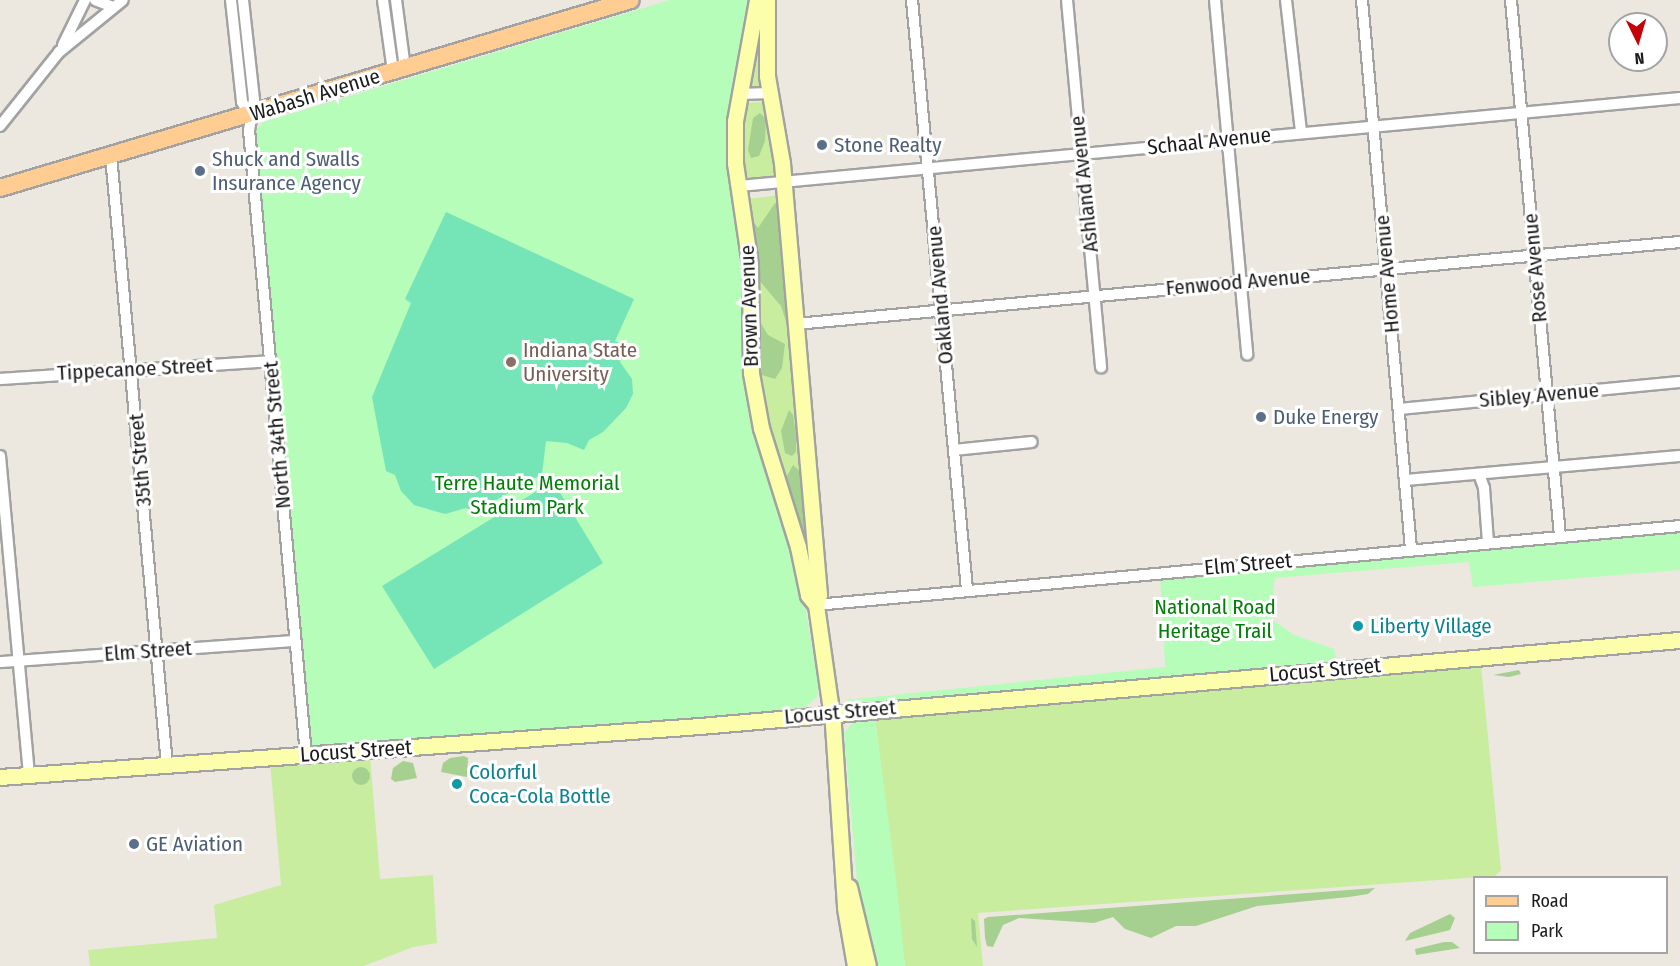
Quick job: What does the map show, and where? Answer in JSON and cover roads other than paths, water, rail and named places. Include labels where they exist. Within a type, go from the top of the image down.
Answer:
[{"type":"main road","name":"Wabash Avenue","points":[[0,188],[630,0]]},
{"type":"street","points":[[59,52],[85,0]]},
{"type":"street","points":[[94,0],[113,7]]},
{"type":"street","points":[[0,126],[59,52],[123,0]]},
{"type":"street","points":[[231,0],[242,102],[250,115]]},
{"type":"street","points":[[243,0],[254,99],[250,115]]},
{"type":"street","points":[[383,0],[399,70]]},
{"type":"street","points":[[396,0],[399,70]]},
{"type":"street","name":"Oakland Avenue","points":[[912,0],[967,590]]},
{"type":"street","name":"Ashland Avenue","points":[[1067,0],[1101,367]]},
{"type":"street","points":[[1215,0],[1247,355]]},
{"type":"street","points":[[1286,0],[1301,132]]},
{"type":"street","name":"Home Avenue","points":[[1362,0],[1410,549]]},
{"type":"street","name":"Rose Avenue","points":[[1510,0],[1560,536]]},
{"type":"street","name":"Brown Avenue","points":[[758,2],[759,45],[770,93],[784,182],[819,594],[816,605],[831,713],[846,879]]},
{"type":"street","points":[[235,24],[247,22]]},
{"type":"street","name":"Brown Avenue","points":[[759,45],[739,94],[734,149],[748,249],[749,334],[755,400],[808,595],[816,605]]},
{"type":"street","points":[[739,94],[770,93]]},
{"type":"street","name":"Schaal Avenue","points":[[739,186],[1680,98]]},
{"type":"street","name":"North 34th Street","points":[[250,115],[306,754]]},
{"type":"street","name":"35th Street","points":[[111,156],[167,765]]},
{"type":"street","name":"Fenwood Avenue","points":[[796,324],[1240,281],[1680,242]]},
{"type":"street","name":"Tippecanoe Street","points":[[0,380],[271,361]]},
{"type":"street","name":"Sibley Avenue","points":[[1399,409],[1680,382]]},
{"type":"street","points":[[954,450],[1032,442]]},
{"type":"street","points":[[0,456],[29,774]]},
{"type":"street","points":[[1405,480],[1680,456]]},
{"type":"street","points":[[1479,474],[1484,488],[1488,542]]},
{"type":"street","name":"Elm Street","points":[[816,605],[1680,526]]},
{"type":"street","name":"Locust Street","points":[[0,777],[831,713],[1680,640]]},
{"type":"street","name":"Elm Street","points":[[0,662],[295,641]]},
{"type":"street","points":[[846,879],[845,908],[855,966]]},
{"type":"street","points":[[846,879],[868,966]]},
{"type":"place","name":"Stone Realty","points":[[822,145]]},
{"type":"place","name":"Shuck and Swalls Insurance Agency","points":[[200,171]]},
{"type":"place","name":"Indiana State University","points":[[511,362]]},
{"type":"place","name":"Duke Energy","points":[[1261,417]]},
{"type":"place","name":"Liberty Village","points":[[1358,626]]},
{"type":"place","name":"Colorful Coca-Cola Bottle","points":[[457,784]]},
{"type":"place","name":"GE Aviation","points":[[134,844]]},
{"type":"park label","name":"Terre Haute Memorial Stadium Park","points":[[527,495]]},
{"type":"park label","name":"National Road Heritage Trail","points":[[1215,619]]}]
